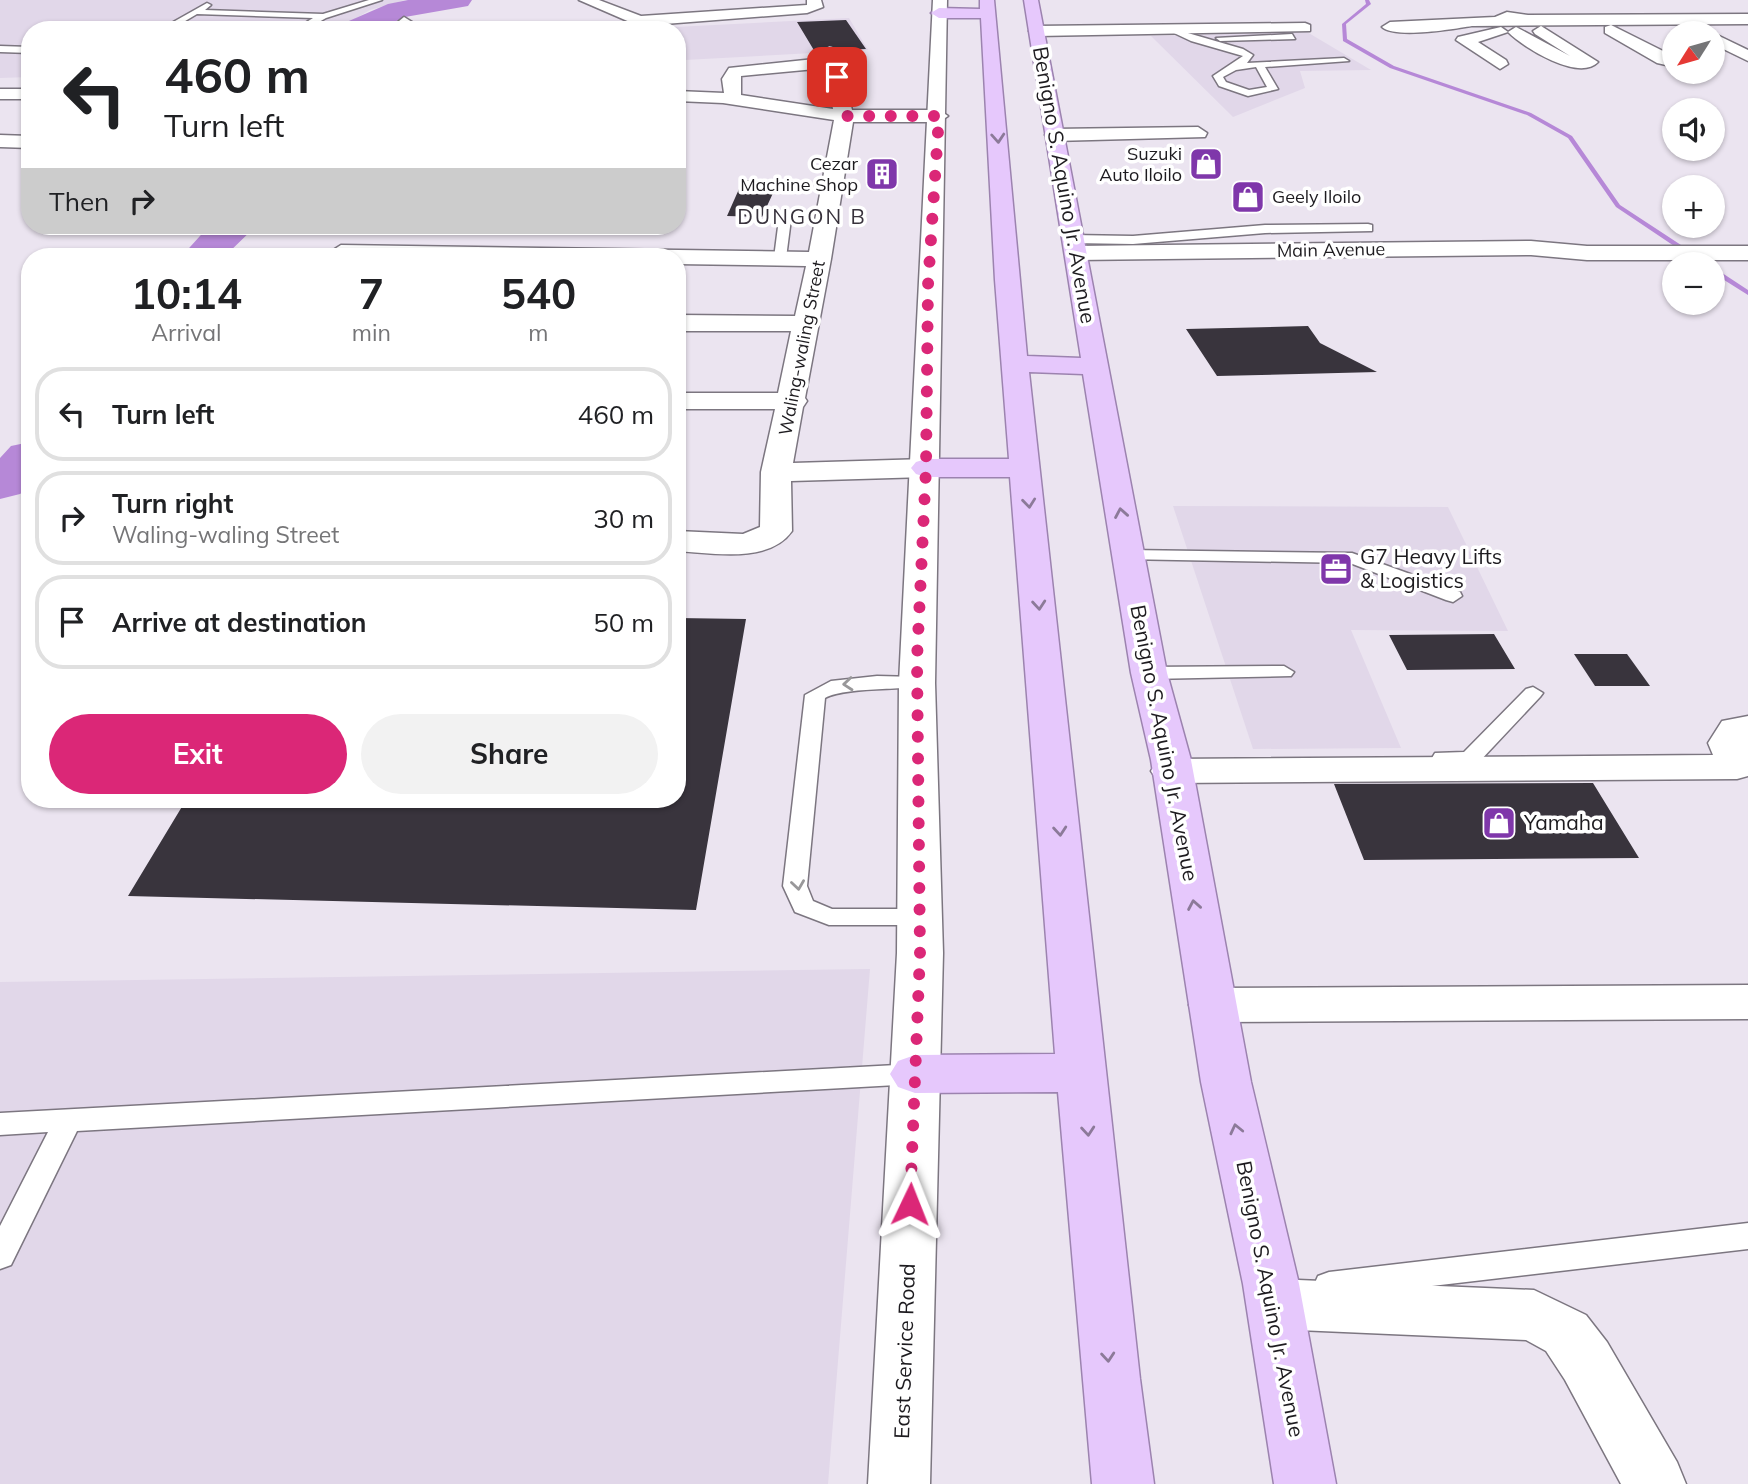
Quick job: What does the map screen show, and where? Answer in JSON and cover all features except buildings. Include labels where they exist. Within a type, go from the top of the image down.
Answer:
[{"type":"highway","points":[[940,7],[986,7],[1002,98],[1007,280],[1017,364],[1110,1379],[1123,1484]]},
{"type":"highway","name":"Benigno S. Aquino Jr. Avenue","points":[[1034,15],[1044,111],[1075,252],[1149,673],[1171,765],[1212,1005],[1273,1294],[1305,1484]]},
{"type":"highway","points":[[1017,364],[1096,366]]},
{"type":"highway","points":[[926,468],[1025,468]]},
{"type":"highway","points":[[915,1074],[1083,1073]]},
{"type":"street","points":[[586,0],[631,21]]},
{"type":"street","points":[[682,21],[810,9],[817,6],[814,0]]},
{"type":"street","name":"East Service Road","points":[[899,1484],[915,1074],[919,917],[917,683],[926,468],[928,285],[939,116],[940,7]]},
{"type":"street","points":[[1267,14],[1296,34]]},
{"type":"street","points":[[1034,15],[1183,35],[1296,34]]},
{"type":"street","points":[[1390,27],[1748,19]]},
{"type":"street","points":[[1500,64],[1464,40],[1522,26],[1662,30]]},
{"type":"street","points":[[1726,33],[1748,29]]},
{"type":"street","points":[[1611,30],[1662,58]]},
{"type":"street","points":[[1638,30],[1662,43]]},
{"type":"street","points":[[1726,37],[1748,43]]},
{"type":"street","points":[[1726,40],[1748,56]]},
{"type":"street","name":"Waling-waling Street","points":[[686,541],[767,540],[776,531],[779,464],[820,259],[844,116],[832,58],[735,72],[731,79],[733,100]]},
{"type":"street","points":[[0,94],[21,94]]},
{"type":"street","points":[[686,97],[733,100],[844,116],[939,116]]},
{"type":"street","points":[[1044,111],[1198,133]]},
{"type":"street","points":[[0,141],[21,142]]},
{"type":"street","points":[[411,248],[460,244],[615,245],[653,248]]},
{"type":"street","points":[[686,251],[820,259]]},
{"type":"street","name":"Main Avenue","points":[[1075,252],[1547,260],[1587,253],[1745,253]]},
{"type":"street","points":[[686,323],[806,324]]},
{"type":"street","points":[[686,401],[793,401]]},
{"type":"street","points":[[779,464],[926,468]]},
{"type":"street","points":[[1171,765],[1742,772],[1727,743],[1735,729],[1748,727]]},
{"type":"street","points":[[1212,1005],[1748,1002]]},
{"type":"street","points":[[1273,1294],[1534,1315],[1566,1333],[1655,1484]]},
{"type":"lane","points":[[180,21],[207,6],[193,0]]},
{"type":"lane","points":[[314,21],[378,0]]},
{"type":"lane","points":[[198,12],[323,16]]},
{"type":"lane","points":[[1223,46],[1296,34]]},
{"type":"lane","points":[[1183,35],[1249,55],[1321,53]]},
{"type":"lane","points":[[0,49],[21,50]]},
{"type":"lane","points":[[1249,55],[1236,67],[1217,78],[1222,83],[1259,93],[1273,89],[1259,64]]},
{"type":"lane","points":[[1236,67],[1344,61]]},
{"type":"lane","points":[[780,258],[785,219]]},
{"type":"lane","points":[[1075,252],[1133,240],[1265,229],[1368,228]]},
{"type":"lane","points":[[1128,555],[1352,558],[1453,596]]},
{"type":"lane","points":[[1149,673],[1284,672]]},
{"type":"lane","points":[[917,683],[851,683],[830,686],[815,695],[795,886],[803,906],[830,917],[919,917]]},
{"type":"lane","points":[[1171,765],[1470,758],[1533,693]]},
{"type":"lane","points":[[0,1124],[69,1118],[915,1074]]},
{"type":"lane","points":[[0,1256],[69,1118]]},
{"type":"lane","points":[[1273,1294],[1748,1236]]},
{"type":"shaded area","points":[[0,0],[405,0],[370,10],[351,21],[21,21],[21,77],[0,78]]},
{"type":"shaded area","points":[[849,18],[868,50],[686,60],[686,26]]},
{"type":"shaded area","points":[[1307,32],[1371,70],[1300,71],[1305,88],[1233,117],[1151,36]]},
{"type":"shaded area","name":"G7 Heavy Lifts & Logistics","points":[[1173,506],[1448,507],[1508,631],[1351,630],[1401,748],[1253,749]]},
{"type":"shaded area","points":[[870,969],[828,1484],[0,1484],[0,982]]},
{"type":"waterway","points":[[373,21],[398,10],[458,0]]},
{"type":"waterway","points":[[1367,0],[1369,4],[1344,24],[1345,40],[1392,67],[1529,114],[1570,137],[1618,206],[1688,252]]},
{"type":"waterway","points":[[210,248],[223,235]]},
{"type":"waterway","points":[[1725,277],[1748,293]]},
{"type":"waterway","points":[[0,482],[21,468]]},
{"type":"place","name":"Suzuki Auto Iloilo","points":[[1206,164]]},
{"type":"place","name":"Cezar Machine Shop","points":[[882,174]]},
{"type":"place","name":"Geely Iloilo","points":[[1248,197]]},
{"type":"place","name":"G7 Heavy Lifts & Logistics","points":[[1336,569]]},
{"type":"place","name":"Yamaha","points":[[1499,823]]},
{"type":"district","name":"DUNGON B","points":[[802,217]]},
{"type":"route","points":[[837,77],[844,116],[939,116],[928,285],[926,468],[917,659],[920,953],[910,1204]]}]
